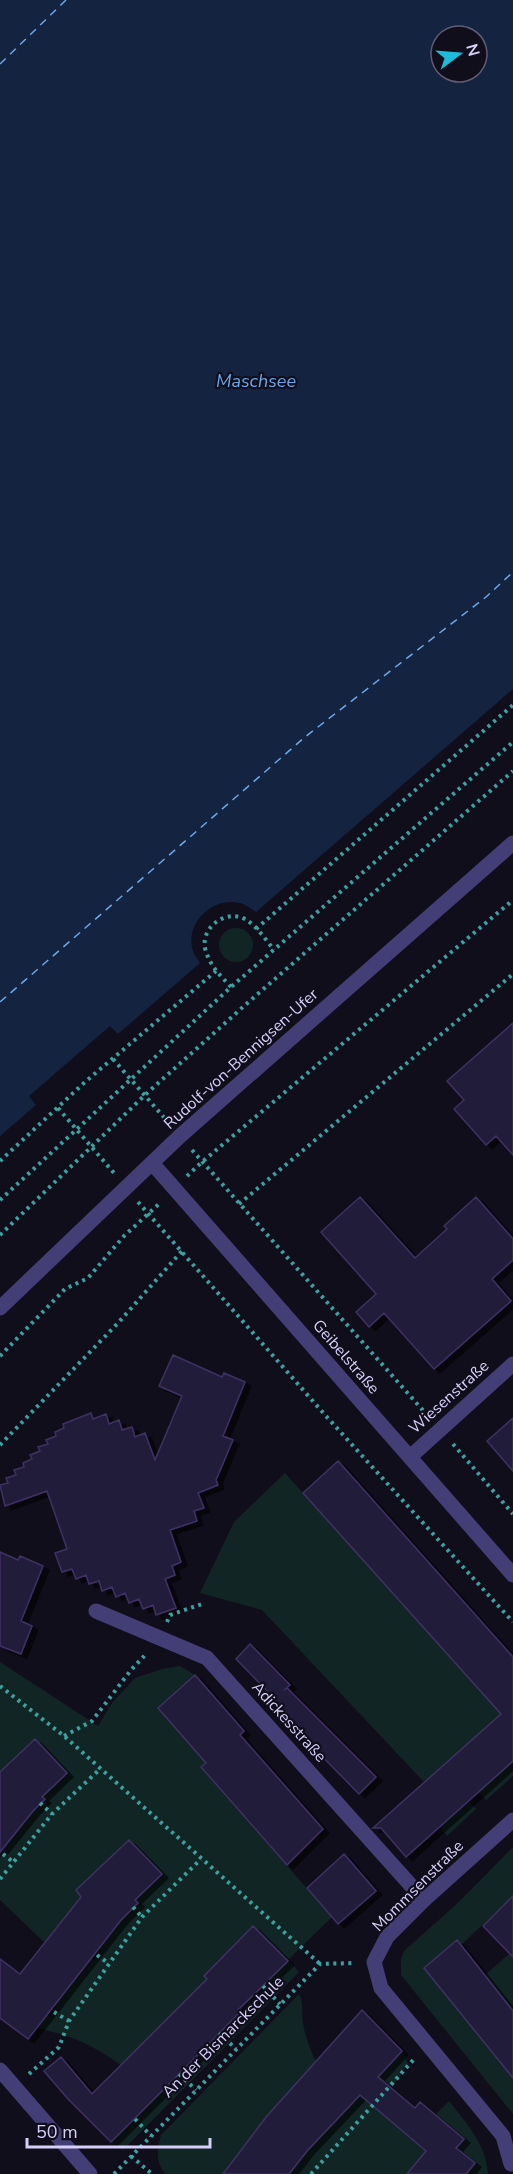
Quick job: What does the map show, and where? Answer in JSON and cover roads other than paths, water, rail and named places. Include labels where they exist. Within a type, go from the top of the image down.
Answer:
[{"type":"street","name":"Rudolf-von-Bennigsen-Ufer","points":[[0,1308],[180,1136],[513,843]]},
{"type":"street","name":"Geibelstraße","points":[[152,1163],[513,1575]]},
{"type":"street","name":"Wiesenstraße","points":[[410,1457],[513,1364]]},
{"type":"street","name":"Adickesstraße","points":[[96,1611],[207,1658],[424,1900]]},
{"type":"street","name":"Mommsenstraße","points":[[511,2168],[503,2136],[381,1988],[374,1962],[387,1937],[424,1900],[513,1820]]},
{"type":"street","points":[[0,2070],[90,2174]]},
{"type":"water","name":"Maschsee","points":[[0,0],[513,0],[513,689],[256,912],[242,904],[230,902],[211,908],[203,914],[193,931],[191,941],[200,963],[118,1034],[110,1026],[29,1096],[36,1105],[0,1136]]}]
